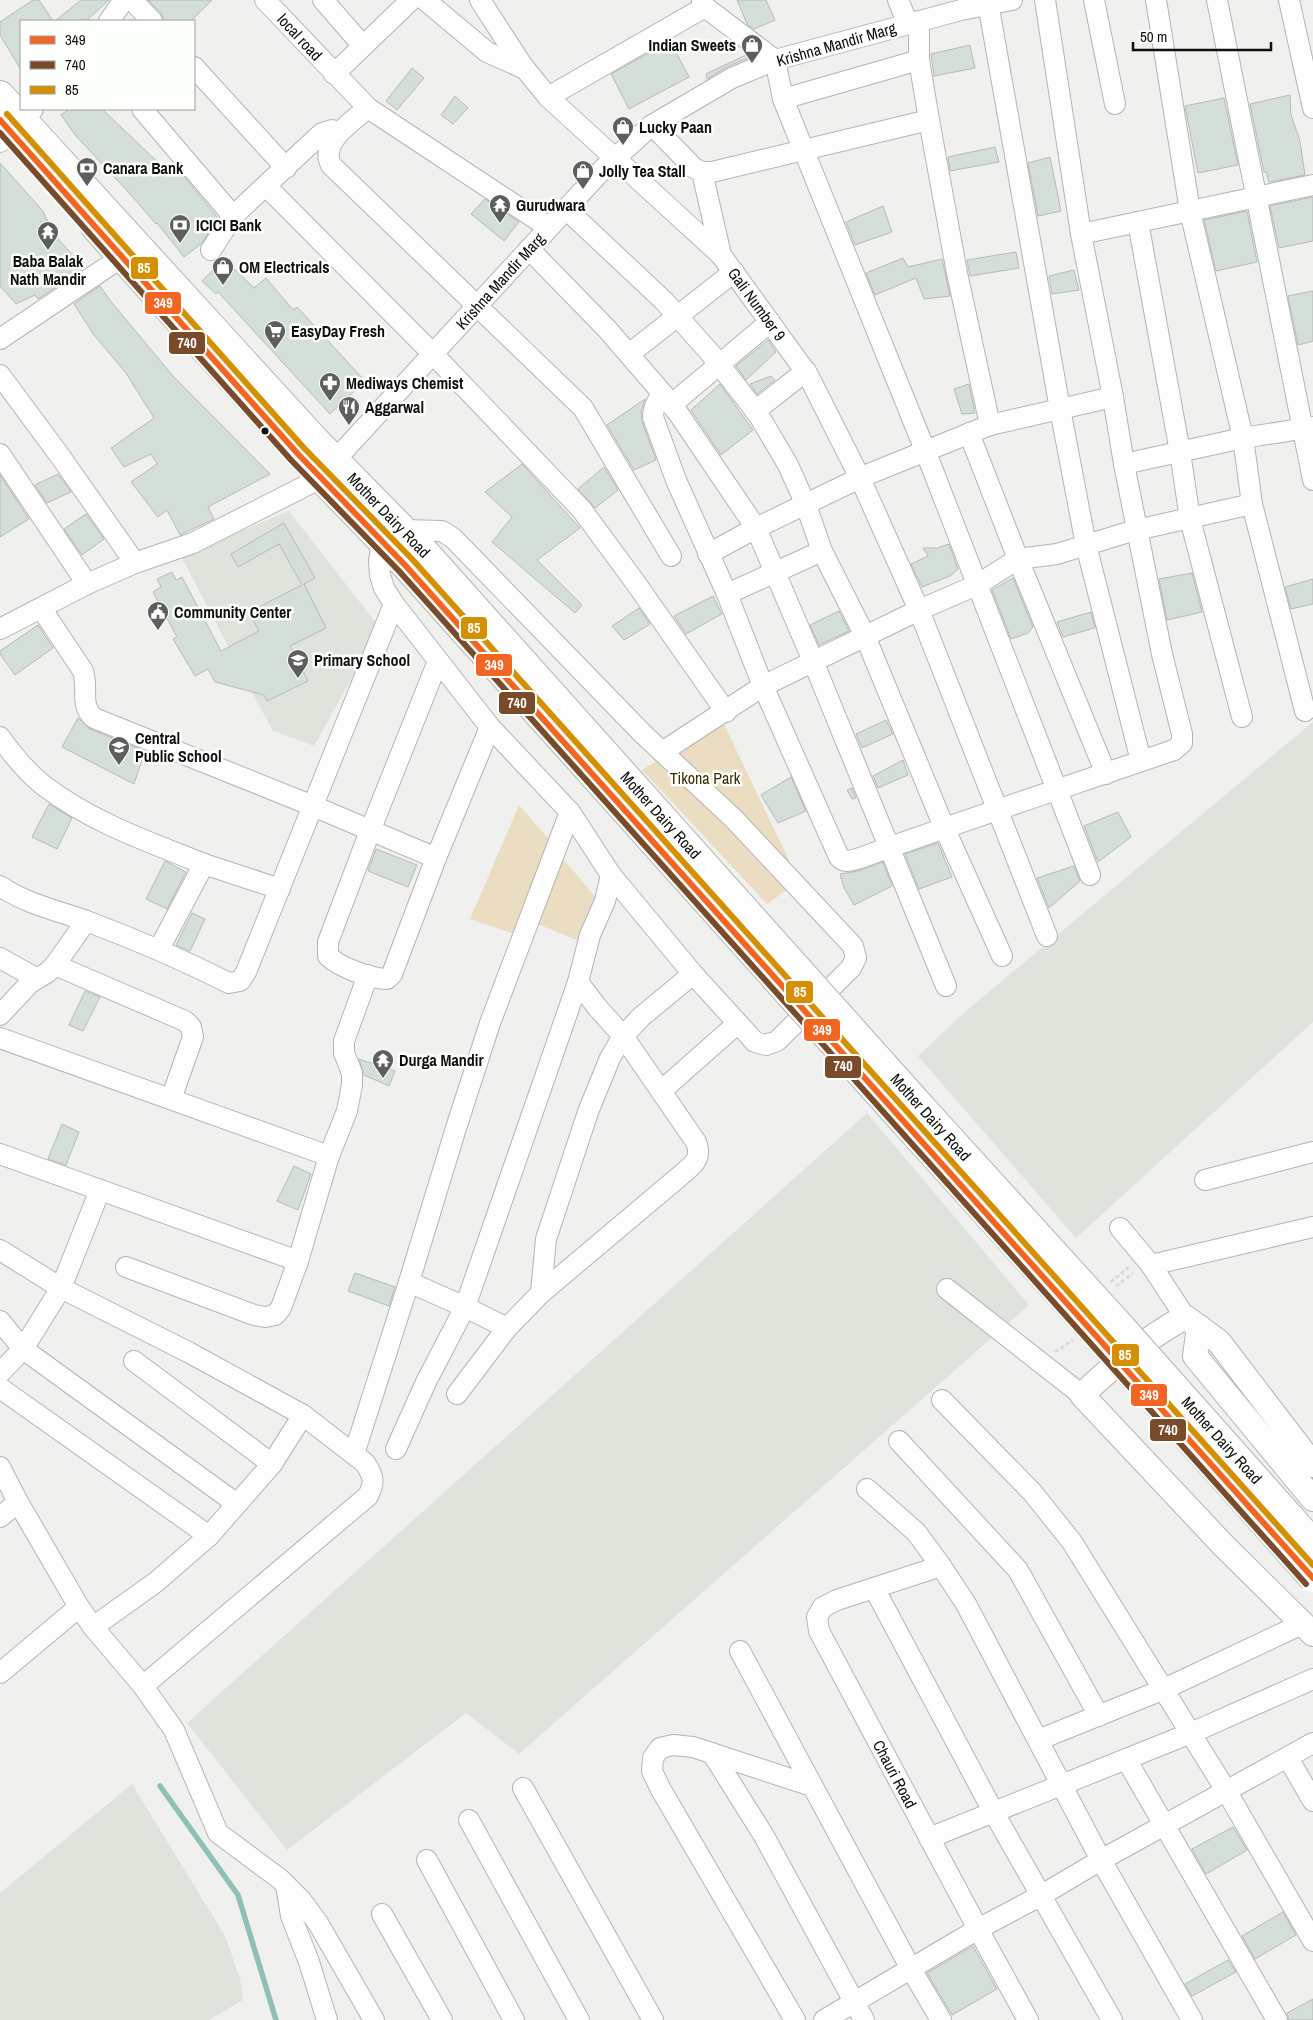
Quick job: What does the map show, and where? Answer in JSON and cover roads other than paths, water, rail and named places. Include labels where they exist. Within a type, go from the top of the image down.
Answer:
[{"type":"main road","name":"Mother Dairy Road","points":[[0,95],[13,124],[122,257],[394,535],[1313,1543]]},
{"type":"main road","name":"Mother Dairy Road","points":[[13,124],[315,440],[328,469]]},
{"type":"main road","name":"Mother Dairy Road","points":[[415,558],[1313,1578]]},
{"type":"street","points":[[109,20],[124,0]]},
{"type":"street","points":[[132,0],[151,20]]},
{"type":"street","name":"local road","points":[[265,0],[368,108],[548,227]]},
{"type":"street","points":[[323,0],[363,46]]},
{"type":"street","points":[[334,74],[412,0]]},
{"type":"street","points":[[425,0],[487,52],[525,69]]},
{"type":"street","name":"Gali Number 9","points":[[480,0],[525,69],[548,97],[721,255],[806,371],[860,478],[919,610],[1047,936]]},
{"type":"street","points":[[898,0],[914,23],[929,120],[957,273],[990,425]]},
{"type":"street","points":[[770,322],[718,364],[667,399],[656,401],[653,409],[653,418],[676,480],[727,594],[763,686],[839,857],[848,862],[944,827],[1174,750],[1182,743],[1182,734],[1162,654],[1124,464],[1113,397],[1081,234],[1045,0]]},
{"type":"street","points":[[1094,0],[1115,104]]},
{"type":"street","points":[[1156,0],[1190,210],[1243,438],[1252,504],[1305,711]]},
{"type":"street","points":[[1217,0],[1257,196],[1308,428],[1313,480]]},
{"type":"street","points":[[1289,0],[1313,108]]},
{"type":"street","points":[[1001,1],[1060,410],[1086,545],[1141,761]]},
{"type":"street","name":"Krishna Mandir Marg","points":[[0,629],[87,584],[192,543],[328,469],[434,355],[548,227],[615,159],[652,125],[732,78],[775,60],[914,23],[959,5],[1001,1]]},
{"type":"street","points":[[548,97],[704,4],[775,60],[783,99],[925,450],[1090,875]]},
{"type":"street","points":[[783,99],[919,60]]},
{"type":"street","points":[[195,68],[286,168]]},
{"type":"street","points":[[368,108],[339,133],[329,149],[328,158],[331,165],[582,408],[671,556]]},
{"type":"street","points":[[143,110],[233,216]]},
{"type":"street","points":[[652,125],[694,168],[702,172],[712,172],[929,120]]},
{"type":"street","points":[[212,250],[233,216],[322,133],[332,130],[339,133]]},
{"type":"street","points":[[702,172],[721,255]]},
{"type":"street","points":[[1081,234],[1313,185]]},
{"type":"street","points":[[266,186],[434,355],[582,510],[636,582],[726,712]]},
{"type":"street","points":[[566,209],[664,301],[755,411],[788,465],[806,504],[822,551],[865,636],[944,827],[1002,956]]},
{"type":"street","points":[[1138,222],[1180,452],[1190,519],[1242,717]]},
{"type":"street","points":[[529,249],[629,354],[667,399],[756,528],[813,661],[946,986]]},
{"type":"street","points":[[0,339],[122,257]]},
{"type":"street","points":[[629,354],[734,272]]},
{"type":"street","points":[[755,411],[806,371]]},
{"type":"street","points":[[0,375],[60,456],[135,564]]},
{"type":"street","points":[[708,554],[756,528],[860,478],[925,450],[990,425],[1113,397]]},
{"type":"street","points":[[1124,464],[1243,438],[1308,428]]},
{"type":"street","points":[[969,433],[1018,560],[1106,774]]},
{"type":"street","points":[[0,454],[87,584]]},
{"type":"street","points":[[662,752],[726,712],[746,695],[919,610],[977,586],[1018,560],[1057,554],[1138,530],[1252,504]]},
{"type":"street","points":[[442,531],[453,538],[662,752],[734,819],[853,946],[856,958],[851,968],[777,1041],[766,1045],[755,1042],[693,974],[611,875],[570,812],[490,727],[394,604],[384,588],[379,562],[394,535],[442,531]]},
{"type":"street","points":[[727,594],[822,551]]},
{"type":"street","points":[[0,886],[44,907],[158,949],[229,983],[240,981],[246,972],[280,889],[394,604]]},
{"type":"street","points":[[41,608],[83,671],[86,681],[85,704],[87,712],[94,718],[313,806],[436,858]]},
{"type":"street","points":[[438,661],[328,942],[328,956],[335,964],[379,979],[387,979],[392,974],[436,858],[490,727]]},
{"type":"street","points":[[0,737],[11,753],[43,784],[86,813],[141,839],[204,864],[280,889]]},
{"type":"street","points":[[354,1454],[490,1023],[570,812]]},
{"type":"street","points":[[158,949],[204,864]]},
{"type":"street","points":[[396,1449],[426,1382],[465,1307],[578,982],[590,935],[605,901],[611,875]]},
{"type":"street","points":[[0,1015],[30,983],[48,972],[86,921]]},
{"type":"street","points":[[0,958],[36,978]]},
{"type":"street","points":[[54,965],[185,1021],[191,1027],[192,1037],[171,1099]]},
{"type":"street","points":[[541,1294],[546,1239],[558,1199],[610,1058],[623,1036],[641,1017],[693,974]]},
{"type":"street","points":[[126,1267],[254,1315],[266,1317],[275,1315],[281,1308],[298,1261],[330,1156],[347,1111],[352,1085],[352,1073],[344,1054],[344,1041],[368,975]]},
{"type":"street","points":[[457,1394],[507,1328],[541,1294],[696,1161],[699,1154],[696,1142],[623,1036],[578,982]]},
{"type":"street","points":[[661,1091],[738,1023]]},
{"type":"street","points":[[0,1038],[330,1156]]},
{"type":"street","points":[[1205,1180],[1313,1152]]},
{"type":"street","points":[[0,1154],[298,1261]]},
{"type":"street","points":[[0,1372],[23,1349],[61,1288],[100,1190]]},
{"type":"street","points":[[1143,1268],[1313,1227]]},
{"type":"street","points":[[1120,1228],[1143,1268],[1192,1322],[1218,1342],[1313,1464]]},
{"type":"street","points":[[0,1250],[61,1288],[190,1353],[303,1415],[365,1463],[372,1474],[374,1485],[368,1496],[143,1686]]},
{"type":"street","points":[[409,1282],[507,1328]]},
{"type":"street","points":[[947,1289],[1082,1395],[1224,1546],[1308,1629],[1038,1740]]},
{"type":"street","points":[[0,1321],[23,1349],[237,1504]]},
{"type":"street","points":[[1082,1395],[1102,1376],[1159,1331],[1192,1322]]},
{"type":"street","points":[[1192,1322],[1195,1356],[1313,1499]]},
{"type":"street","points":[[134,1361],[272,1464]]},
{"type":"street","points":[[0,1388],[209,1536]]},
{"type":"street","points":[[942,1400],[1032,1492],[1072,1542],[1227,1792],[1313,1941]]},
{"type":"street","points":[[93,1627],[156,1582],[209,1536],[272,1464],[303,1415]]},
{"type":"street","points":[[899,1441],[1018,1570],[1099,1716]]},
{"type":"street","points":[[0,1467],[18,1502],[79,1607],[93,1627],[143,1686],[174,1730],[218,1833],[286,1885],[301,1900],[318,1923],[374,2020]]},
{"type":"street","points":[[868,1489],[916,1532],[942,1566],[966,1604],[1101,1860],[1192,2020]]},
{"type":"street","points":[[0,1517],[18,1502]]},
{"type":"street","points":[[942,1566],[874,1588],[994,1813],[1112,2020]]},
{"type":"street","name":"Chauri Road","points":[[874,1588],[823,1607],[817,1617],[819,1631],[1028,2020]]},
{"type":"street","points":[[0,1673],[79,1607]]},
{"type":"street","points":[[740,1651],[941,2020]]},
{"type":"street","points":[[929,1838],[1191,1733],[1313,1679]]},
{"type":"street","points":[[824,2020],[859,2012],[912,1969],[978,1929],[1313,1743]]},
{"type":"street","points":[[795,2020],[660,1788],[652,1771],[653,1758],[660,1748],[673,1745],[693,1747],[812,1786]]},
{"type":"street","points":[[712,1753],[764,1836],[859,2012]]},
{"type":"street","points":[[1288,1758],[1313,1801]]},
{"type":"street","points":[[1126,1759],[1277,2020]]},
{"type":"street","points":[[523,1788],[652,2020]]},
{"type":"street","points":[[469,1820],[580,2020]]},
{"type":"street","points":[[427,1860],[506,2017]]},
{"type":"street","points":[[286,1885],[291,1916],[309,1962],[327,2020]]},
{"type":"street","points":[[382,1914],[442,2020]]},
{"type":"waterway","points":[[160,1786],[238,1895],[276,2020]]},
{"type":"place","name":"Indian Sweets","points":[[752,64]]},
{"type":"place","name":"Lucky Paan","points":[[623,146]]},
{"type":"place","name":"Canara Bank","points":[[87,187]]},
{"type":"place","name":"Jolly Tea Stall","points":[[583,190]]},
{"type":"place","name":"Gurudwara","points":[[500,224]]},
{"type":"place","name":"ICICI Bank","points":[[180,244]]},
{"type":"place","name":"Baba Balak Nath Mandir","points":[[48,251]]},
{"type":"place","name":"OM Electricals","points":[[223,286]]},
{"type":"place","name":"EasyDay Fresh","points":[[275,350]]},
{"type":"place","name":"Mediways Chemist","points":[[330,402]]},
{"type":"place","name":"Aggarwal","points":[[349,426]]},
{"type":"place","name":"Community Center","points":[[158,631]]},
{"type":"place","name":"Primary School","points":[[298,679]]},
{"type":"place","name":"Central Public School","points":[[119,766]]},
{"type":"place","name":"Durga Mandir","points":[[383,1079]]},
{"type":"park label","name":"Tikona Park","points":[[705,778]]}]
